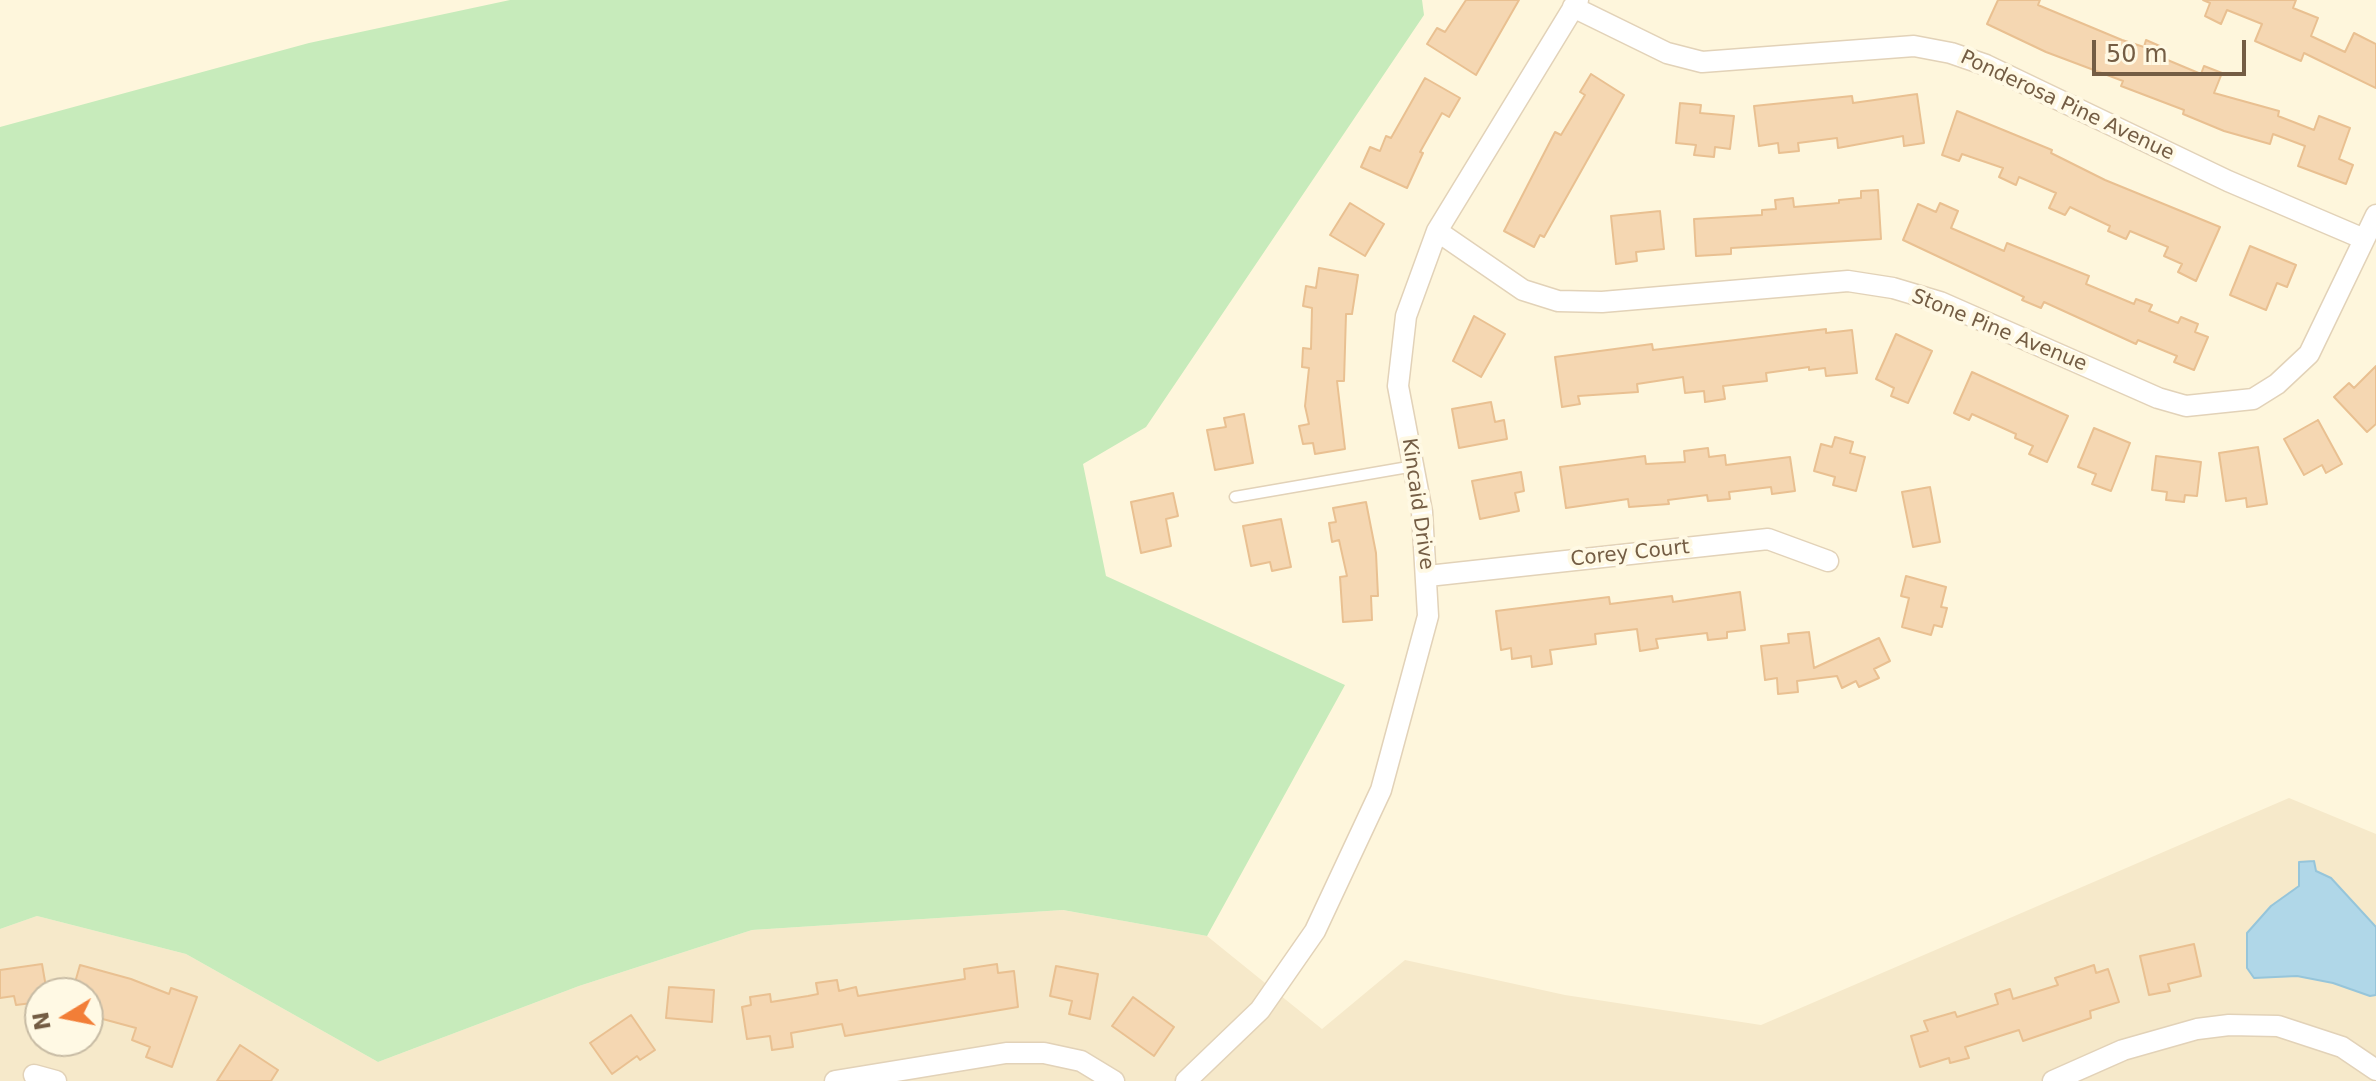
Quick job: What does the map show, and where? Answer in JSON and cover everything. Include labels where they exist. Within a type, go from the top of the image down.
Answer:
[{"type":"street","name":"Kincaid Drive","points":[[1186,1081],[1260,1010],[1315,931],[1381,790],[1411,690],[1428,616],[1428,576],[1414,466],[1398,386],[1406,316],[1437,231],[1576,4]]},
{"type":"street","name":"Ponderosa Pine Avenue","points":[[1576,4],[1667,53],[1702,62],[1914,46],[1951,53],[1986,65],[2228,181],[2364,239]]},
{"type":"street","name":"Stone Pine Avenue","points":[[1437,231],[1523,290],[1558,301],[1602,302],[1848,281],[1893,288],[1940,302],[2158,398],[2186,406],[2253,399],[2277,384],[2309,354],[2376,215]]},
{"type":"street","name":"Corey Court","points":[[1428,576],[1768,539],[1828,561]]},
{"type":"street","points":[[2062,1079],[2123,1050],[2229,1025],[2278,1026],[2342,1047],[2376,1070]]},
{"type":"street","points":[[835,1081],[1006,1053],[1044,1053],[1081,1061],[1114,1081]]},
{"type":"street","points":[[34,1075],[56,1081]]},
{"type":"lane","points":[[1235,497],[1414,466]]},
{"type":"shaded area","points":[[2289,798],[2376,834],[2376,1081],[0,1081],[0,929],[37,916],[186,954],[378,1062],[579,986],[752,930],[1063,910],[1207,936],[1322,1029],[1405,960],[1565,995],[1761,1025]]},
{"type":"green space","points":[[510,0],[1422,0],[1424,15],[1146,427],[1083,464],[1106,576],[1345,685],[1207,936],[1063,910],[752,930],[579,986],[378,1062],[186,954],[37,916],[0,929],[0,127],[309,43]]},
{"type":"water","points":[[2314,861],[2316,871],[2331,878],[2376,927],[2376,995],[2297,976],[2254,978],[2247,968],[2247,933],[2271,906],[2299,886],[2299,862]]},
{"type":"building","points":[[1466,0],[1519,0],[1476,75],[1427,44],[1437,28],[1445,32]]},
{"type":"building","points":[[1998,0],[2040,0],[2038,5],[2122,40],[2144,47],[2146,40],[2162,47],[2158,56],[2201,74],[2204,66],[2222,73],[2214,93],[2279,111],[2278,116],[2314,130],[2319,116],[2350,128],[2339,159],[2353,165],[2346,184],[2298,166],[2305,146],[2273,134],[2270,144],[2224,131],[2183,114],[2184,110],[2121,86],[2123,81],[2046,52],[1987,24]]},
{"type":"building","points":[[2203,0],[2296,0],[2293,8],[2318,18],[2311,36],[2345,52],[2354,33],[2376,44],[2376,88],[2304,53],[2301,61],[2255,41],[2262,24],[2227,10],[2221,24],[2205,16],[2210,3]]},
{"type":"building","points":[[1591,74],[1624,95],[1544,237],[1540,235],[1534,247],[1504,231],[1555,132],[1561,135],[1585,95],[1580,92]]},
{"type":"building","points":[[1425,78],[1460,98],[1449,117],[1442,113],[1420,152],[1423,153],[1407,188],[1361,167],[1370,147],[1380,151],[1386,136],[1391,138]]},
{"type":"building","points":[[1917,94],[1924,143],[1904,146],[1903,136],[1838,148],[1837,138],[1798,143],[1799,151],[1779,153],[1778,143],[1759,146],[1754,106],[1852,96],[1853,103]]},
{"type":"building","points":[[1680,103],[1701,105],[1700,113],[1734,116],[1730,149],[1715,147],[1714,157],[1694,155],[1696,145],[1676,143]]},
{"type":"building","points":[[1957,111],[2052,150],[2051,153],[2105,180],[2220,227],[2196,281],[2178,272],[2182,264],[2164,256],[2168,247],[2130,231],[2126,239],[2108,231],[2110,226],[2070,207],[2065,215],[2049,208],[2056,193],[2019,177],[2016,185],[1999,177],[2003,168],[1962,154],[1959,161],[1942,155]]},
{"type":"building","points":[[1878,190],[1881,239],[1731,248],[1731,254],[1696,256],[1694,219],[1762,215],[1762,210],[1776,209],[1775,200],[1793,198],[1794,207],[1839,203],[1839,200],[1861,198],[1861,191]]},
{"type":"building","points":[[1350,203],[1384,224],[1365,256],[1330,235]]},
{"type":"building","points":[[1940,203],[1958,211],[1951,228],[2004,251],[2007,243],[2089,276],[2086,284],[2134,304],[2136,299],[2152,305],[2149,311],[2178,323],[2181,317],[2198,324],[2195,332],[2208,337],[2194,370],[2174,362],[2177,356],[2138,340],[2136,344],[2044,302],[2041,308],[2022,300],[2024,297],[1903,240],[1918,204],[1936,212]]},
{"type":"building","points":[[1660,211],[1664,249],[1636,252],[1637,261],[1616,264],[1611,216]]},
{"type":"building","points":[[2250,246],[2296,265],[2287,287],[2277,283],[2266,310],[2230,295]]},
{"type":"building","points":[[1319,268],[1358,275],[1352,314],[1346,314],[1344,381],[1337,381],[1345,449],[1315,454],[1313,443],[1303,444],[1299,426],[1309,424],[1305,406],[1309,368],[1302,367],[1303,348],[1311,349],[1312,308],[1303,306],[1306,286],[1316,288]]},
{"type":"building","points":[[1474,316],[1505,334],[1481,377],[1453,361]]},
{"type":"building","points":[[1826,329],[1826,333],[1852,330],[1857,373],[1826,376],[1825,368],[1809,370],[1809,367],[1766,373],[1767,381],[1723,386],[1725,399],[1705,402],[1704,391],[1685,393],[1683,377],[1637,384],[1638,392],[1578,396],[1580,404],[1562,407],[1555,357],[1652,344],[1653,350]]},
{"type":"building","points":[[1896,334],[1932,351],[1908,403],[1891,396],[1894,388],[1876,379]]},
{"type":"building","points":[[2376,366],[2376,424],[2367,432],[2334,397],[2349,383],[2354,388]]},
{"type":"building","points":[[1972,372],[2068,416],[2047,462],[2029,454],[2033,446],[2015,438],[2016,434],[1972,414],[1969,420],[1954,413]]},
{"type":"building","points":[[1491,402],[1495,422],[1504,420],[1507,439],[1459,448],[1452,409]]},
{"type":"building","points":[[1244,414],[1253,463],[1215,470],[1207,430],[1226,427],[1224,418]]},
{"type":"building","points":[[2318,420],[2342,464],[2326,473],[2322,465],[2304,475],[2284,439]]},
{"type":"building","points":[[2094,428],[2130,443],[2111,491],[2092,484],[2096,474],[2078,467]]},
{"type":"building","points":[[1835,437],[1853,442],[1850,453],[1865,457],[1856,491],[1833,485],[1835,477],[1814,471],[1821,444],[1832,447]]},
{"type":"building","points":[[2258,447],[2267,504],[2247,507],[2246,498],[2226,501],[2219,453]]},
{"type":"building","points":[[1708,448],[1709,457],[1725,455],[1726,465],[1790,457],[1795,491],[1772,494],[1771,487],[1729,492],[1730,499],[1708,501],[1707,495],[1668,500],[1669,504],[1629,507],[1628,499],[1566,508],[1560,467],[1645,456],[1646,464],[1685,462],[1684,451]]},
{"type":"building","points":[[2156,456],[2201,462],[2197,496],[2185,495],[2184,502],[2166,500],[2167,492],[2152,490]]},
{"type":"building","points":[[1521,472],[1524,491],[1515,493],[1519,511],[1480,519],[1472,481]]},
{"type":"building","points":[[1930,487],[1940,542],[1913,547],[1902,492]]},
{"type":"building","points":[[1173,493],[1178,516],[1166,519],[1171,546],[1141,553],[1131,502]]},
{"type":"building","points":[[1366,502],[1376,553],[1378,596],[1371,596],[1372,620],[1343,622],[1340,577],[1347,576],[1339,540],[1332,542],[1329,523],[1336,522],[1333,508]]},
{"type":"building","points":[[1281,519],[1291,567],[1272,571],[1270,562],[1251,566],[1243,526]]},
{"type":"building","points":[[1906,576],[1946,587],[1941,607],[1947,608],[1942,627],[1934,625],[1931,635],[1902,627],[1909,598],[1901,596]]},
{"type":"building","points":[[1740,592],[1745,630],[1727,632],[1727,638],[1708,640],[1707,633],[1656,639],[1658,648],[1640,651],[1637,629],[1595,634],[1596,644],[1550,650],[1552,664],[1532,667],[1531,656],[1512,659],[1511,648],[1501,650],[1496,611],[1609,597],[1610,604],[1672,596],[1673,602]]},
{"type":"building","points":[[1809,632],[1814,668],[1879,638],[1890,661],[1874,669],[1879,678],[1859,687],[1856,681],[1842,688],[1837,676],[1797,681],[1798,692],[1778,694],[1777,678],[1765,680],[1761,646],[1789,643],[1788,634]]},
{"type":"building","points":[[2194,944],[2201,976],[2168,984],[2170,991],[2149,995],[2140,956]]},
{"type":"building","points":[[42,964],[44,977],[24,977],[24,1004],[16,1005],[14,996],[0,998],[0,970]]},
{"type":"building","points":[[997,964],[998,973],[1014,971],[1018,1007],[845,1036],[842,1024],[791,1033],[793,1047],[772,1050],[770,1036],[747,1039],[742,1007],[751,1005],[750,997],[770,994],[771,1002],[808,996],[818,994],[816,983],[837,980],[839,991],[856,987],[858,996],[965,979],[964,969]]},
{"type":"building","points":[[80,965],[131,979],[169,994],[171,988],[197,997],[172,1067],[146,1057],[150,1047],[132,1040],[136,1028],[104,1019],[104,977],[77,977]]},
{"type":"building","points":[[2094,965],[2096,973],[2108,969],[2119,1002],[2090,1011],[2091,1018],[2023,1041],[2019,1030],[1965,1047],[1969,1058],[1950,1063],[1949,1058],[1920,1067],[1911,1036],[1928,1031],[1924,1021],[1955,1012],[1957,1017],[1998,1004],[1995,994],[2010,989],[2013,999],[2058,985],[2055,978]]},
{"type":"building","points":[[1056,966],[1098,974],[1090,1019],[1069,1014],[1072,1001],[1050,996]]},
{"type":"building","points":[[669,987],[714,990],[712,1022],[666,1018]]},
{"type":"building","points":[[1133,997],[1174,1027],[1154,1056],[1112,1026]]},
{"type":"building","points":[[631,1015],[655,1050],[640,1060],[637,1056],[612,1074],[590,1043]]},
{"type":"building","points":[[240,1045],[278,1070],[271,1081],[217,1081]]}]
